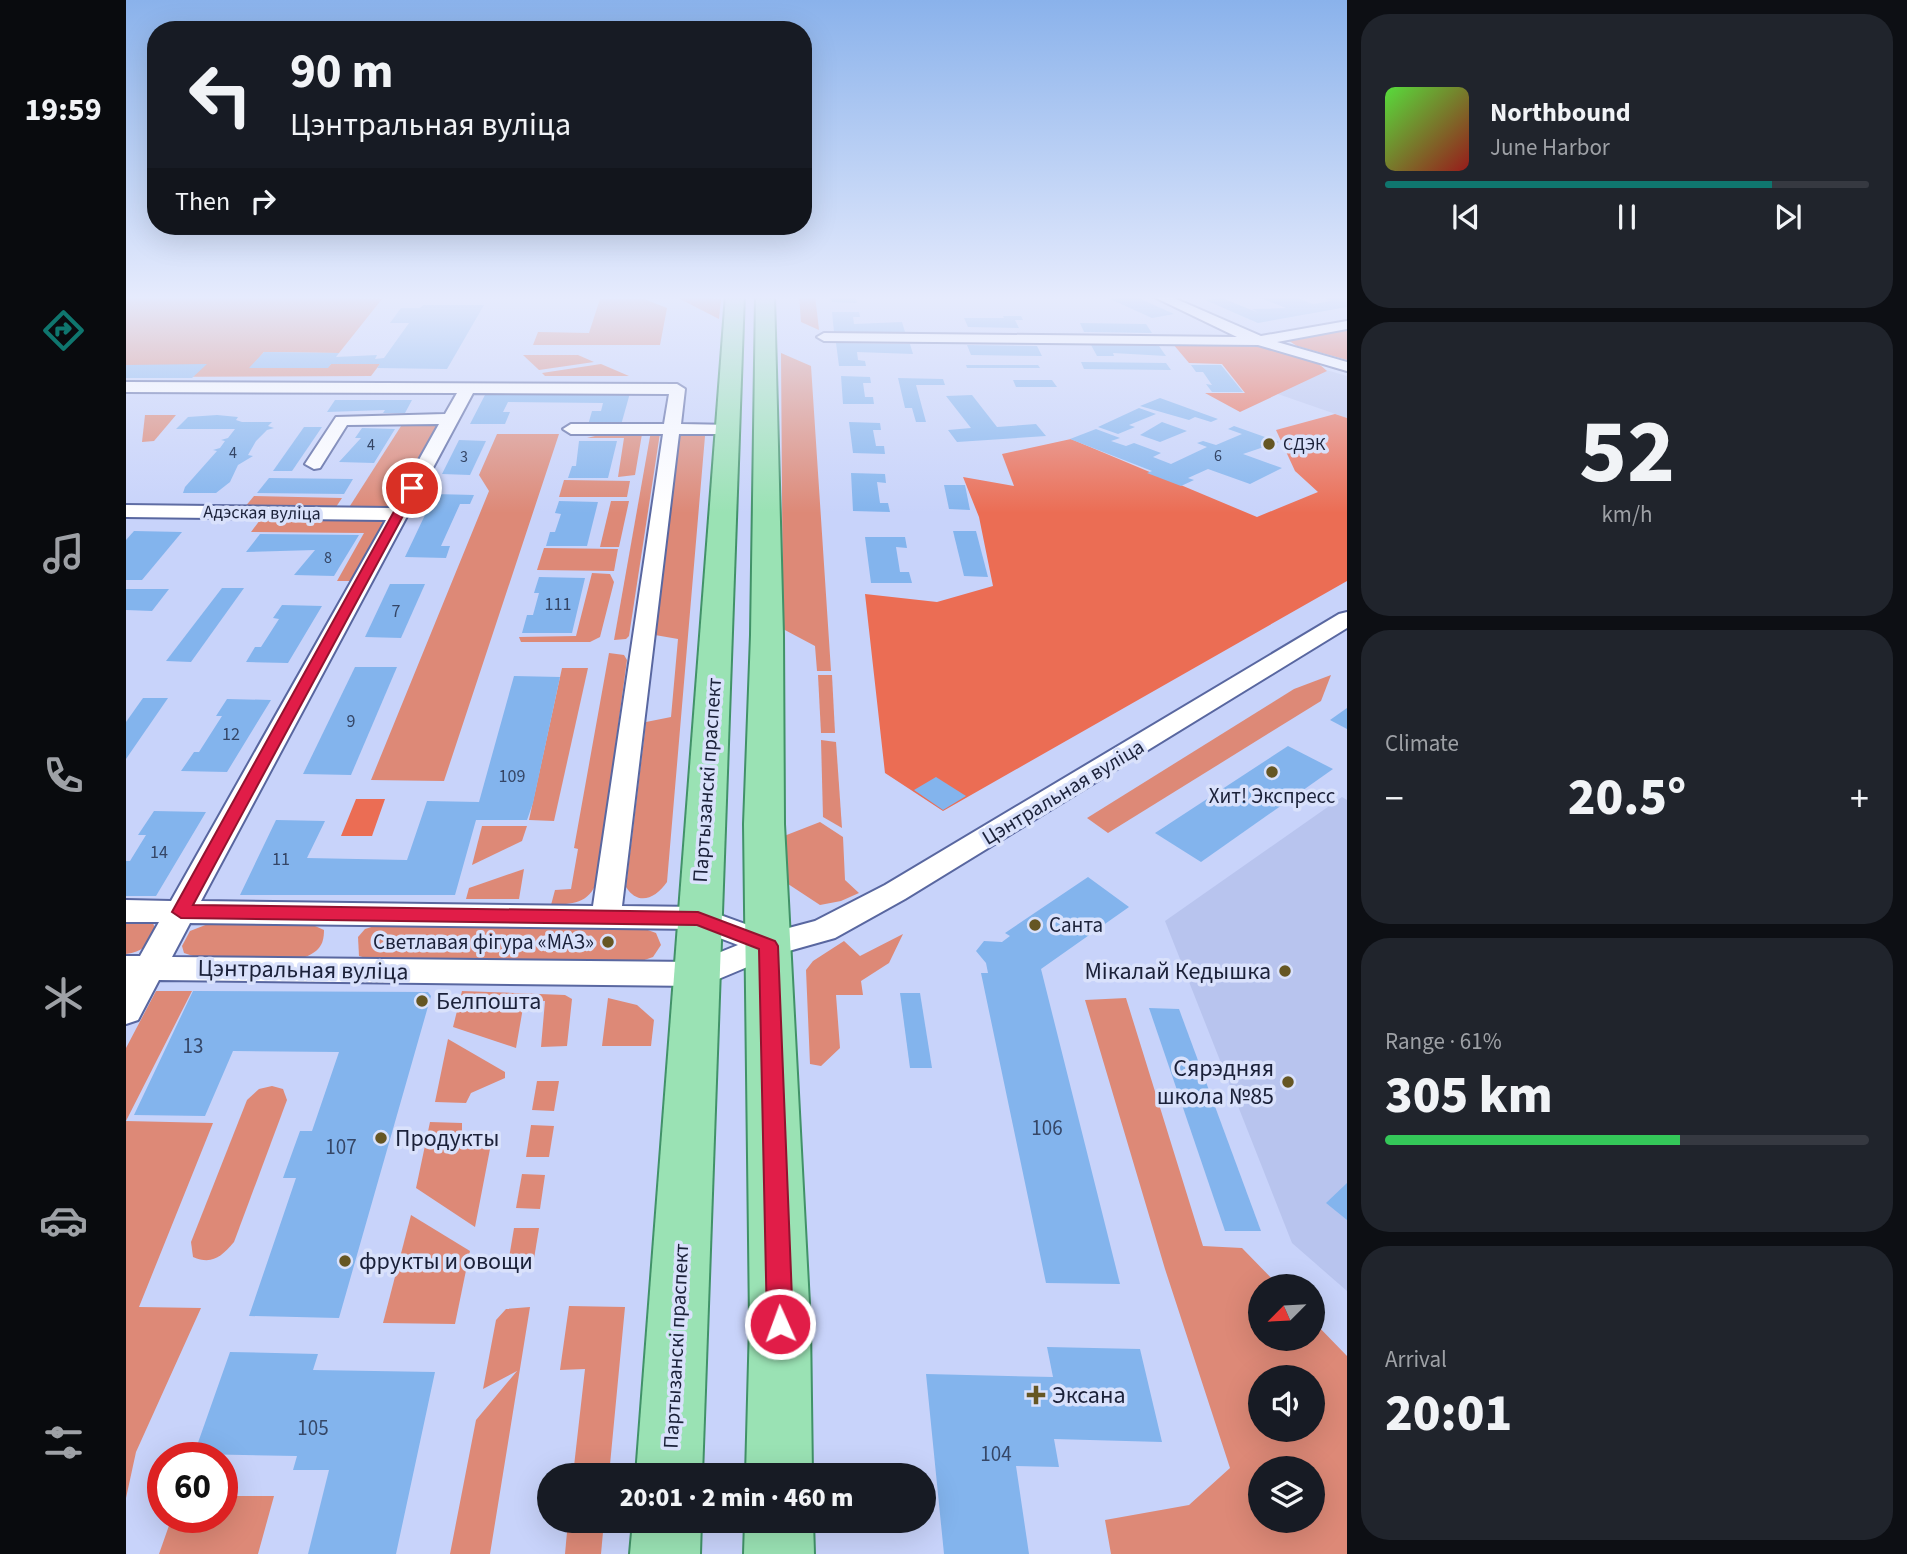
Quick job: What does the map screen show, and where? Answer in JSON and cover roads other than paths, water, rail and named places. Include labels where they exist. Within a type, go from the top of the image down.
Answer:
[{"type":"main road","name":"Партызанскі праспект","points":[[670,1463],[731,368]]},
{"type":"main road","points":[[765,368],[764,824],[780,1324],[779,1463]]},
{"type":"main road","points":[[730,376],[743,390],[755,393],[765,389]]},
{"type":"main road","points":[[727,429],[743,430],[765,442]]},
{"type":"main road","points":[[665,1554],[666,1533]]},
{"type":"main road","points":[[779,1533],[779,1554]]},
{"type":"street","points":[[126,387],[674,388],[678,391],[606,917]]},
{"type":"street","points":[[126,1011],[138,968],[181,912],[468,387]]},
{"type":"street","points":[[314,464],[342,420],[450,419]]},
{"type":"street","points":[[571,429],[727,429]]},
{"type":"street","name":"Адэская вуліца","points":[[126,511],[398,514]]},
{"type":"street","name":"Цэнтральная вуліца","points":[[138,968],[698,974],[769,946],[824,930],[895,892],[1347,619]]},
{"type":"street","points":[[126,911],[698,918],[769,946]]},
{"type":"place","name":"СДЭК","points":[[1269,444]]},
{"type":"place","name":"Хит! Экспресс","points":[[1272,772]]},
{"type":"place","name":"Санта","points":[[1035,925]]},
{"type":"place","name":"Светлавая фігура «МАЗ»","points":[[608,942]]},
{"type":"place","name":"Мікалай Кедышка","points":[[1285,971]]},
{"type":"place","name":"Белпошта","points":[[422,1001]]},
{"type":"place","name":"Сярэдняя школа №85","points":[[1288,1082]]},
{"type":"place","name":"Продукты","points":[[381,1138]]},
{"type":"place","name":"фрукты и овощи","points":[[345,1261]]},
{"type":"place","name":"Эксана","points":[[1036,1395]]}]
